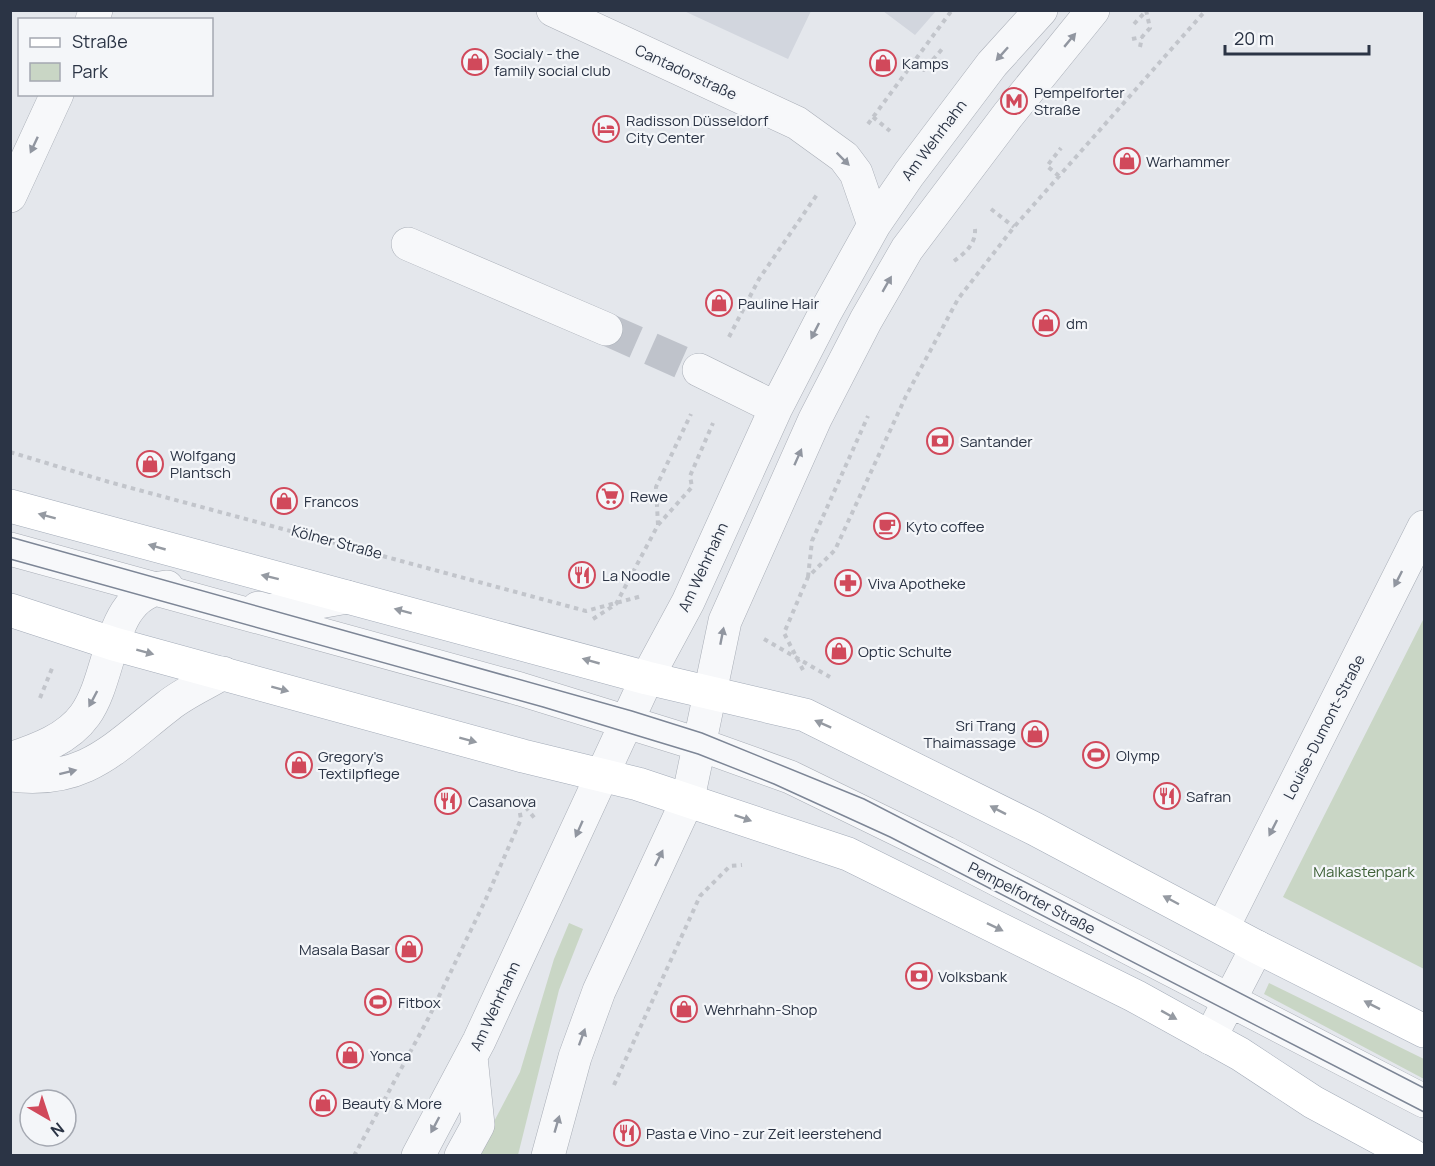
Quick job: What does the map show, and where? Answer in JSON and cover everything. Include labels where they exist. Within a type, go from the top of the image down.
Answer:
[{"type":"main road","points":[[10,506],[647,678],[805,715],[1425,1031]]},
{"type":"main road","points":[[10,610],[114,644],[638,784],[848,854],[1134,996],[1240,1054],[1313,1102],[1413,1155]]},
{"type":"main road","points":[[1240,1054],[1314,1081],[1425,1140]]},
{"type":"street","name":"Cantadorstraße","points":[[553,10],[797,123],[843,158],[856,173],[874,225]]},
{"type":"street","name":"Am Wehrhahn","points":[[418,1155],[471,1057],[647,678],[688,602],[776,408],[825,313],[874,225],[909,174],[992,64],[1041,10]]},
{"type":"street","points":[[548,1155],[575,1057],[599,992],[688,799],[701,745],[696,690],[815,419],[866,320],[907,249],[1008,115],[1093,10]]},
{"type":"street","points":[[10,196],[56,96]]},
{"type":"street","points":[[408,244],[606,328]]},
{"type":"street","points":[[699,370],[776,408]]},
{"type":"street","name":"Louise-Dumont-Straße","points":[[1223,927],[1425,527]]},
{"type":"street","name":"Pempelforter Straße","points":[[10,549],[520,689],[701,745],[790,777],[826,793],[1425,1101]]},
{"type":"street","points":[[10,759],[36,750],[67,733],[85,715],[99,688],[125,611],[134,600],[153,589],[186,586],[269,611],[347,597]]},
{"type":"street","points":[[10,776],[65,774],[87,767],[106,756],[169,705],[223,673]]},
{"type":"street","points":[[1210,1038],[1257,947]]},
{"type":"street","points":[[461,1155],[478,1125],[471,1057]]},
{"type":"path","points":[[861,133],[952,10]]},
{"type":"path","points":[[1140,46],[1142,37],[1150,28],[1146,10]]},
{"type":"path","points":[[808,577],[835,550],[906,396],[958,299],[1014,227],[1206,10]]},
{"type":"path","points":[[1132,39],[1142,37]]},
{"type":"path","points":[[914,61],[924,70],[943,48]]},
{"type":"path","points":[[1059,176],[1047,166],[1061,148]]},
{"type":"path","points":[[807,676],[784,633],[808,577],[812,541],[868,416]]},
{"type":"path","name":"Kölner Straße","points":[[10,452],[109,482],[586,611],[645,596]]},
{"type":"path","points":[[658,525],[692,487],[690,476]]},
{"type":"path","points":[[36,704],[57,655]]},
{"type":"path","points":[[354,1155],[428,1019],[521,819]]},
{"type":"path","points":[[610,1093],[700,896],[730,866],[751,865]]},
{"type":"path","points":[[672,932],[681,936]]},
{"type":"shaded area","points":[[684,11],[811,11],[788,59]]},
{"type":"shaded area","points":[[883,11],[936,11],[915,35]]},
{"type":"green space","name":"Malkastenpark","points":[[1424,618],[1424,969],[1283,897]]},
{"type":"green space","points":[[569,923],[583,929],[559,990],[518,1155],[476,1156],[520,1072],[554,959]]},
{"type":"green space","points":[[1269,983],[1424,1059],[1424,1079],[1264,994]]},
{"type":"tunnel","points":[[606,329],[699,370]]},
{"type":"tram line","points":[[10,537],[632,711],[702,733],[864,799],[1424,1088]]},
{"type":"tram line","points":[[10,559],[543,707],[698,754],[774,784],[890,837],[1424,1112]]},
{"type":"place","name":"Socialy - the family social club","points":[[475,62]]},
{"type":"place","name":"Kamps","points":[[883,63]]},
{"type":"place","name":"Pempelforter Straße","points":[[1014,101]]},
{"type":"place","name":"Radisson Düsseldorf City Center","points":[[606,129]]},
{"type":"place","name":"Warhammer","points":[[1127,161]]},
{"type":"place","name":"Pauline Hair","points":[[719,303]]},
{"type":"place","name":"dm","points":[[1046,323]]},
{"type":"place","name":"Santander","points":[[940,441]]},
{"type":"place","name":"Wolfgang Plantsch","points":[[150,464]]},
{"type":"place","name":"Rewe","points":[[610,496]]},
{"type":"place","name":"Francos","points":[[284,501]]},
{"type":"place","name":"Kyto coffee","points":[[887,526]]},
{"type":"place","name":"La Noodle","points":[[582,575]]},
{"type":"place","name":"Viva Apotheke","points":[[848,583]]},
{"type":"place","name":"Optic Schulte","points":[[839,651]]},
{"type":"place","name":"Sri Trang Thaimassage","points":[[1035,734]]},
{"type":"place","name":"Olymp","points":[[1096,755]]},
{"type":"place","name":"Gregory's Textilpflege","points":[[299,765]]},
{"type":"place","name":"Safran","points":[[1167,796]]},
{"type":"place","name":"Casanova","points":[[448,801]]},
{"type":"place","name":"Masala Basar","points":[[409,949]]},
{"type":"place","name":"Volksbank","points":[[919,976]]},
{"type":"place","name":"Fitbox","points":[[378,1002]]},
{"type":"place","name":"Wehrhahn-Shop","points":[[684,1009]]},
{"type":"place","name":"Yonca","points":[[350,1055]]},
{"type":"place","name":"Beauty & More","points":[[323,1103]]},
{"type":"place","name":"Pasta e Vino - zur Zeit leerstehend","points":[[627,1133]]}]
